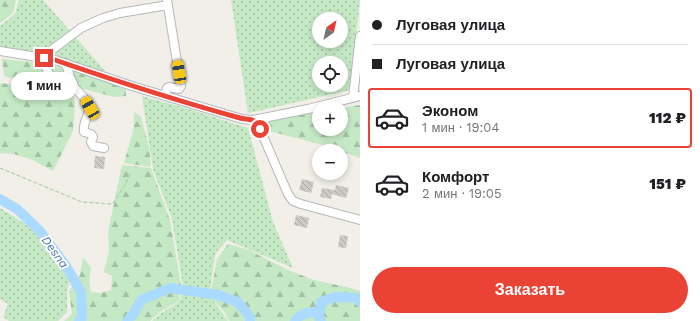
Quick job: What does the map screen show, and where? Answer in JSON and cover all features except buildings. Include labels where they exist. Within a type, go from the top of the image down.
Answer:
[{"type":"lane","points":[[41,58],[81,28],[103,18],[167,3],[181,86],[179,89],[167,88],[165,96]]},
{"type":"lane","points":[[0,51],[55,60],[132,86],[242,119],[253,120],[308,109],[356,96],[360,36]]},
{"type":"lane","points":[[41,58],[58,91]]},
{"type":"lane","points":[[66,64],[75,88],[90,108],[89,115],[83,128],[84,132],[91,134],[93,137],[92,146],[104,148]]},
{"type":"lane","points":[[253,120],[262,132],[288,194],[293,201],[360,220]]},
{"type":"path","points":[[0,168],[82,202],[112,204],[130,173]]},
{"type":"green space","points":[[0,0],[16,0],[13,13],[0,23]]},
{"type":"green space","points":[[19,0],[43,0],[106,72],[54,55],[0,47],[0,26],[15,14]]},
{"type":"green space","points":[[231,0],[360,0],[350,90],[348,90],[348,56],[312,56],[312,92],[341,92],[248,113]]},
{"type":"green space","points":[[2,59],[49,64],[106,81],[126,90],[126,96],[114,97],[84,89],[73,91],[75,105],[73,131],[53,171],[33,160],[14,154],[0,153],[0,83],[15,85],[18,80],[4,76]]},
{"type":"green space","points":[[142,96],[248,128],[273,222],[293,268],[227,240],[215,254],[210,291],[183,286],[172,219],[153,169]]},
{"type":"green space","points":[[360,105],[360,158],[348,154],[348,144],[319,144],[265,130],[261,121],[312,112],[312,136],[348,136],[348,107]]},
{"type":"green space","points":[[134,112],[141,117],[149,147],[151,167],[124,163],[134,127]]},
{"type":"green space","points":[[122,165],[151,168],[170,220],[181,285],[179,301],[160,312],[150,321],[64,321],[72,314],[69,291],[80,275],[83,257],[91,268],[89,281],[91,292],[100,293],[111,290],[112,276],[104,272],[109,251],[108,232]]},
{"type":"green space","points":[[0,208],[30,227],[70,281],[67,290],[67,312],[58,321],[9,321],[3,317],[8,304],[0,299]]},
{"type":"green space","points":[[228,244],[249,250],[288,270],[314,280],[360,291],[360,321],[229,321],[225,313],[211,297],[217,259]]},
{"type":"green space","points":[[182,293],[211,297],[228,321],[152,321],[179,302]]},
{"type":"waterway","name":"Desna","points":[[0,199],[17,209],[39,230],[66,266],[81,292],[82,318],[79,321]]},
{"type":"waterway","name":"Desna","points":[[127,321],[134,313],[141,300],[170,288],[218,295],[238,302],[250,317],[250,321]]},
{"type":"waterway","name":"Desna","points":[[321,321],[319,317],[321,302],[335,297],[357,298],[360,302]]},
{"type":"waterway","points":[[295,321],[303,314],[319,312]]},
{"type":"route","points":[[44,58],[55,60],[132,86],[242,119],[253,120],[260,129]]}]
